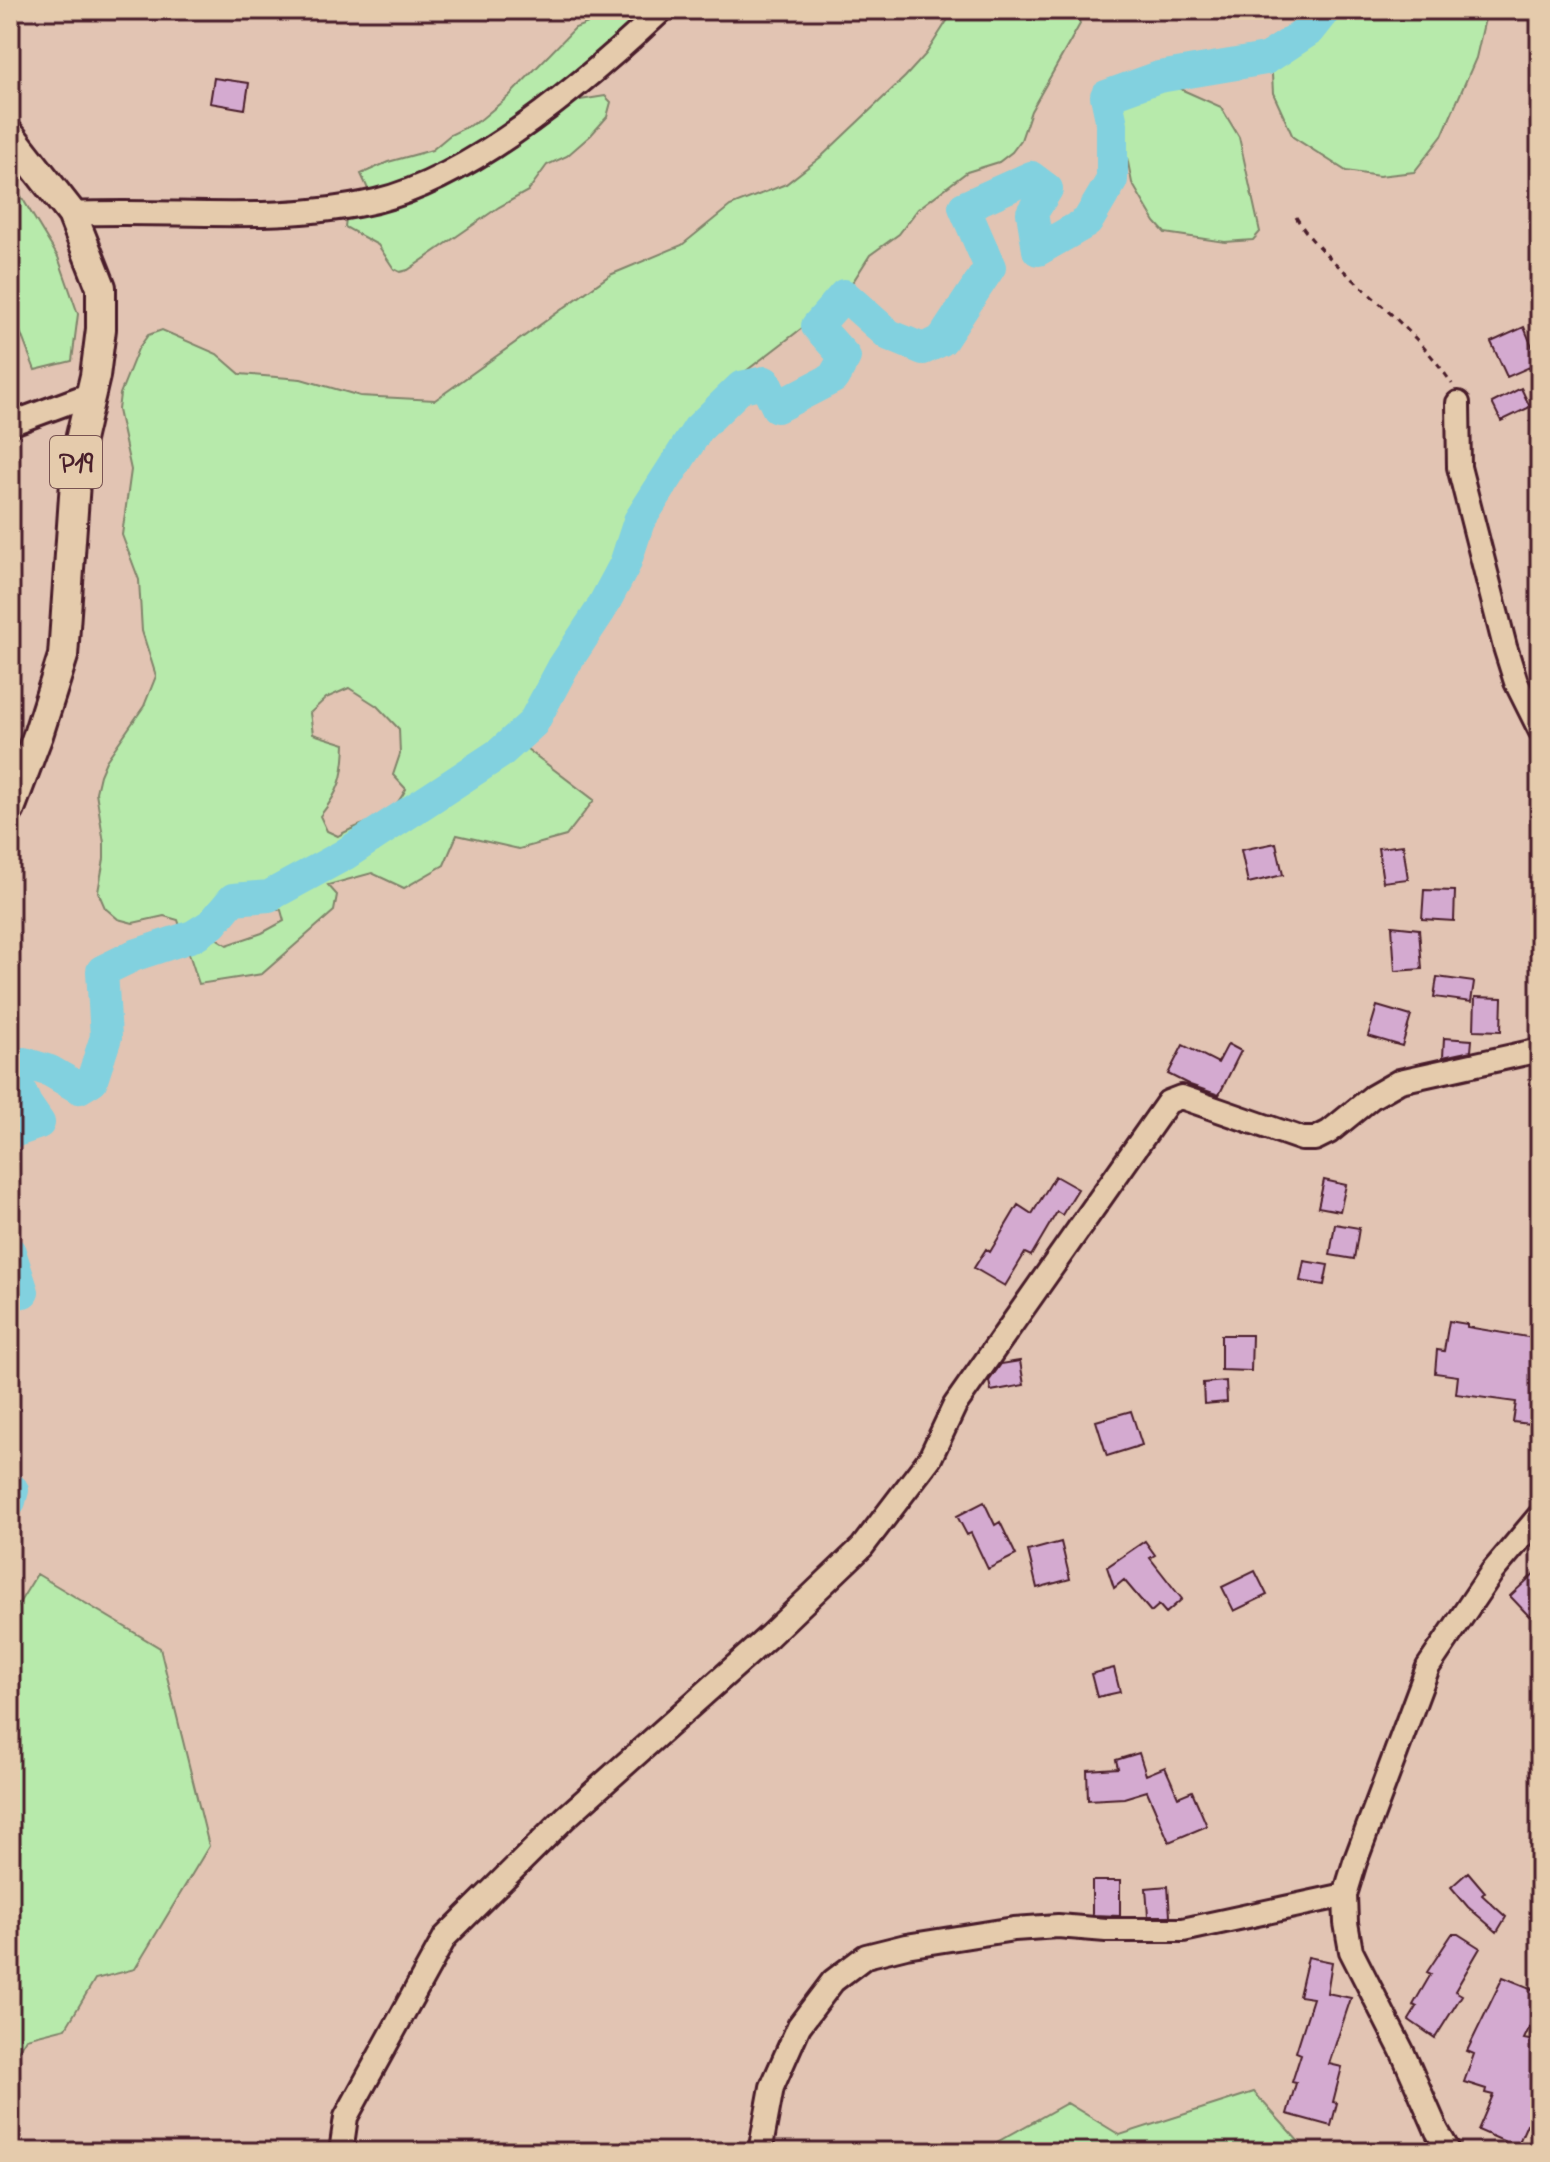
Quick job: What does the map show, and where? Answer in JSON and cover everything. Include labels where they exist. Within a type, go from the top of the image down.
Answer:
[{"type":"main road","name":"P19","points":[[10,135],[72,214],[101,287],[101,329],[91,394],[77,453],[63,656],[10,809]]},
{"type":"street","points":[[72,214],[229,215],[309,211],[376,201],[406,191],[441,177],[554,103],[616,53],[662,10]]},
{"type":"street","points":[[10,424],[91,394]]},
{"type":"street","points":[[1458,403],[1459,467],[1505,647],[1516,682],[1540,730]]},
{"type":"street","points":[[341,2152],[346,2117],[445,1937],[565,1818],[769,1636],[862,1547],[930,1458],[955,1405],[1168,1102],[1181,1097],[1302,1139],[1315,1139],[1329,1132],[1372,1097],[1400,1081],[1540,1050]]},
{"type":"street","points":[[1449,2152],[1351,1951],[1345,1895],[1428,1667],[1492,1572],[1540,1515]]},
{"type":"street","points":[[760,2152],[772,2087],[799,2026],[833,1981],[866,1956],[906,1946],[1014,1929],[1058,1926],[1106,1930],[1183,1930],[1345,1895]]},
{"type":"path","points":[[1296,217],[1308,238],[1432,356],[1453,386],[1458,403]]},
{"type":"green space","points":[[600,10],[649,10],[571,82],[441,170],[385,190],[368,189],[361,174],[388,162],[432,150],[450,135],[479,121],[509,96],[575,28],[596,20],[601,15]]},
{"type":"green space","points":[[954,10],[1077,10],[1080,24],[1031,111],[1021,140],[1012,152],[999,162],[967,172],[918,209],[899,234],[870,255],[854,280],[810,322],[733,381],[669,453],[635,517],[604,587],[523,720],[527,749],[594,800],[566,836],[519,849],[457,835],[444,865],[404,888],[372,873],[328,885],[337,895],[334,911],[262,974],[199,984],[178,920],[164,916],[133,923],[118,919],[105,908],[98,892],[104,843],[96,792],[106,761],[144,706],[156,676],[142,631],[139,580],[122,535],[131,470],[118,410],[120,394],[138,349],[148,335],[162,330],[217,354],[240,374],[301,379],[360,396],[435,400],[610,275],[682,245],[730,206],[786,184],[822,156],[926,54]],"holes":[[[349,688],[377,706],[399,729],[400,754],[393,775],[406,789],[384,815],[338,836],[327,831],[320,816],[340,783],[345,744],[313,734],[310,713],[326,698]],[[269,907],[281,910],[284,921],[262,933],[227,945],[216,938],[236,913]]]},
{"type":"green space","points":[[1303,10],[1487,10],[1476,58],[1442,136],[1414,172],[1379,176],[1346,171],[1293,137],[1273,93],[1271,56]]},
{"type":"green space","points":[[1176,87],[1221,107],[1239,137],[1260,232],[1253,240],[1225,242],[1165,233],[1132,183],[1118,111],[1127,97]]},
{"type":"green space","points":[[605,96],[611,102],[607,117],[567,156],[547,165],[528,191],[499,207],[408,270],[400,272],[394,269],[378,245],[345,227],[346,218],[390,208],[443,189],[524,140],[574,101]]},
{"type":"green space","points":[[10,178],[58,257],[78,314],[72,361],[35,370],[16,321],[10,315]]},
{"type":"green space","points":[[37,1574],[160,1648],[209,1846],[135,1969],[95,1979],[66,2028],[26,2038],[10,2064],[10,1618]]},
{"type":"green space","points":[[1254,2092],[1308,2152],[979,2152],[1067,2103],[1120,2135]]},
{"type":"building","points":[[214,78],[249,83],[245,109],[210,103]]},
{"type":"building","points":[[1524,327],[1539,363],[1507,377],[1491,342]]},
{"type":"building","points":[[1521,388],[1530,407],[1501,421],[1492,403]]},
{"type":"building","points":[[1276,843],[1283,875],[1248,883],[1241,850]]},
{"type":"building","points":[[1403,845],[1408,879],[1383,882],[1378,848]]},
{"type":"building","points":[[1424,890],[1455,891],[1454,921],[1422,919]]},
{"type":"building","points":[[1392,926],[1419,929],[1422,969],[1395,971]]},
{"type":"building","points":[[1437,977],[1474,982],[1471,1002],[1434,997]]},
{"type":"building","points":[[1475,997],[1502,998],[1501,1031],[1474,1030]]},
{"type":"building","points":[[1377,1006],[1411,1016],[1402,1046],[1368,1036]]},
{"type":"building","points":[[1444,1038],[1472,1040],[1471,1051],[1443,1057]]},
{"type":"building","points":[[1228,1044],[1241,1051],[1219,1095],[1168,1074],[1183,1045],[1218,1063]]},
{"type":"building","points":[[1055,1176],[1078,1189],[1062,1215],[1057,1212],[1031,1256],[1025,1253],[1005,1286],[974,1268],[986,1249],[990,1252],[1018,1205],[1032,1214]]},
{"type":"building","points":[[1324,1180],[1346,1185],[1340,1211],[1318,1207]]},
{"type":"building","points":[[1335,1224],[1359,1228],[1354,1259],[1330,1255]]},
{"type":"building","points":[[1304,1261],[1328,1265],[1324,1285],[1300,1281]]},
{"type":"building","points":[[1449,1321],[1540,1339],[1540,1425],[1513,1422],[1516,1402],[1456,1394],[1458,1376],[1435,1373],[1437,1350],[1444,1351]]},
{"type":"building","points":[[1221,1335],[1252,1335],[1251,1371],[1221,1370]]},
{"type":"building","points":[[1020,1361],[1024,1385],[991,1391],[989,1381],[1001,1364]]},
{"type":"building","points":[[1226,1381],[1227,1402],[1204,1404],[1203,1383]]},
{"type":"building","points":[[1131,1411],[1142,1445],[1107,1456],[1096,1421]]},
{"type":"building","points":[[984,1502],[995,1525],[1000,1522],[1016,1555],[988,1569],[971,1533],[967,1535],[957,1516]]},
{"type":"building","points":[[1145,1541],[1155,1555],[1150,1558],[1182,1599],[1166,1613],[1159,1605],[1151,1612],[1124,1580],[1114,1588],[1107,1567]]},
{"type":"building","points":[[1061,1542],[1070,1579],[1037,1588],[1028,1551]]},
{"type":"building","points":[[1540,1568],[1540,1606],[1529,1616],[1510,1596]]},
{"type":"building","points":[[1255,1571],[1267,1595],[1234,1611],[1222,1587]]},
{"type":"building","points":[[1114,1668],[1120,1692],[1097,1697],[1091,1674]]},
{"type":"building","points":[[1139,1753],[1146,1775],[1165,1767],[1178,1797],[1192,1791],[1207,1826],[1169,1842],[1147,1791],[1124,1798],[1088,1800],[1087,1770],[1118,1768],[1116,1760]]},
{"type":"building","points":[[1468,1872],[1485,1892],[1482,1895],[1506,1917],[1497,1932],[1468,1907],[1451,1887]]},
{"type":"building","points":[[1092,1881],[1120,1881],[1120,1916],[1092,1915]]},
{"type":"building","points":[[1168,1886],[1170,1916],[1148,1916],[1146,1888]]},
{"type":"building","points":[[1452,1934],[1458,1934],[1480,1948],[1455,1991],[1462,1995],[1435,2038],[1409,2020],[1417,2007],[1413,2005],[1431,1974],[1427,1972]]},
{"type":"building","points":[[1308,1957],[1332,1962],[1327,1993],[1351,1998],[1329,2064],[1342,2067],[1333,2102],[1337,2103],[1331,2126],[1287,2114],[1296,2083],[1292,2082],[1301,2054],[1296,2052],[1313,1998],[1299,1996]]},
{"type":"building","points":[[1503,1977],[1540,1992],[1540,2005],[1524,2039],[1540,2042],[1540,2127],[1527,2124],[1517,2147],[1478,2130],[1493,2095],[1485,2093],[1486,2089],[1464,2082],[1474,2054],[1467,2051]]},
{"type":"waterway","points":[[10,1133],[39,1123],[26,1104],[12,1070],[24,1063],[50,1071],[79,1088],[92,1080],[106,1037],[102,971],[135,955],[193,936],[212,924],[233,899],[269,896],[344,855],[500,753],[533,723],[625,564],[639,521],[698,429],[741,387],[765,382],[777,407],[833,378],[845,357],[817,326],[844,295],[889,335],[923,349],[942,340],[990,267],[964,207],[1031,177],[1047,189],[1032,213],[1038,250],[1087,222],[1112,180],[1112,124],[1106,96],[1159,77],[1266,59],[1310,30],[1325,11]]},
{"type":"waterway","points":[[10,1252],[23,1292],[10,1295]]},
{"type":"waterway","points":[[10,1488],[13,1490],[10,1501]]}]
